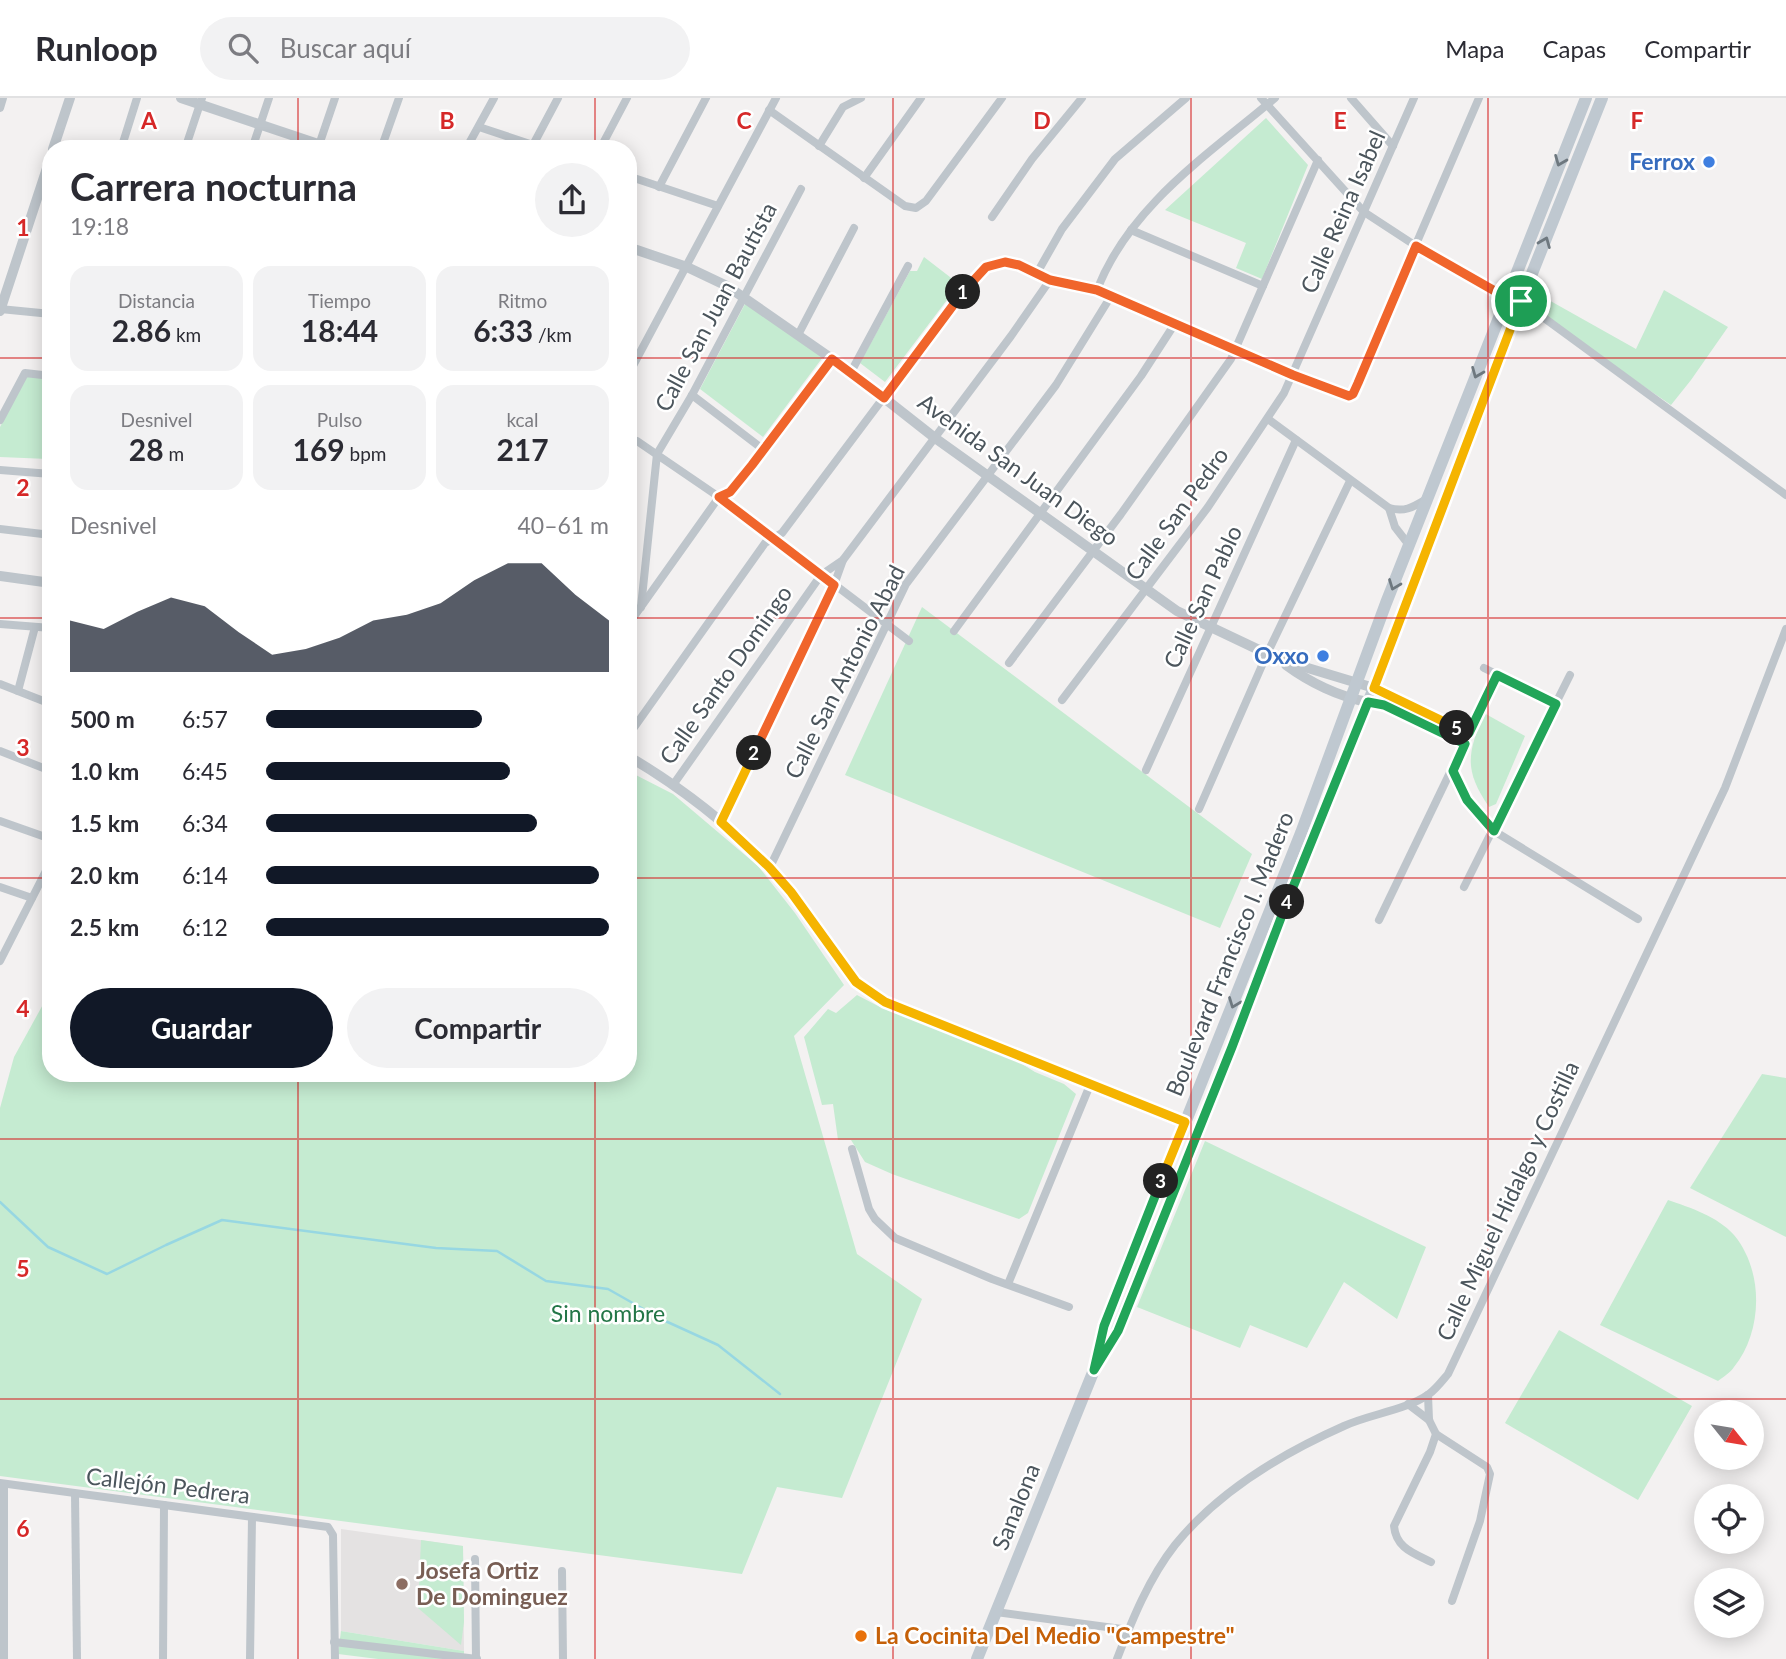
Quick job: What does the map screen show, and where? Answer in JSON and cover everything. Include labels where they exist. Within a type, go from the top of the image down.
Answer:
[{"type":"main road","name":"Boulevard Francisco I. Madero","points":[[1094,1370],[1104,1326],[1301,834],[1409,545],[1586,98]]},
{"type":"main road","name":"Boulevard Francisco I. Madero","points":[[1094,1370],[1118,1331],[1232,1047],[1312,836],[1374,688],[1521,301],[1602,98]]},
{"type":"main road","points":[[1138,1240],[1152,1245]]},
{"type":"main road","name":"Sanalona","points":[[977,1659],[1094,1370]]},
{"type":"street","points":[[0,108],[3,98]]},
{"type":"street","points":[[56,140],[70,98]]},
{"type":"street","points":[[124,140],[137,98]]},
{"type":"street","points":[[181,98],[201,101],[301,140]]},
{"type":"street","points":[[256,140],[269,98]]},
{"type":"street","points":[[320,140],[334,98]]},
{"type":"street","points":[[384,140],[399,98]]},
{"type":"street","points":[[472,140],[494,98]]},
{"type":"street","points":[[536,140],[558,98]]},
{"type":"street","points":[[605,140],[627,98]]},
{"type":"street","points":[[659,187],[706,98]]},
{"type":"street","points":[[637,359],[776,98]]},
{"type":"street","points":[[819,146],[843,107],[861,98]]},
{"type":"street","points":[[864,178],[921,98]]},
{"type":"street","points":[[769,110],[864,178],[912,208],[919,207],[926,201],[999,98]]},
{"type":"street","points":[[992,217],[1032,159],[1082,98]]},
{"type":"street","points":[[1037,273],[1062,229],[1115,159],[1186,98]]},
{"type":"street","points":[[1351,98],[1393,146]]},
{"type":"street","name":"Calle Reina Isabel","points":[[1308,341],[1414,98]]},
{"type":"street","points":[[637,723],[765,543],[782,533],[977,274],[986,267],[1005,262],[1019,265],[1050,280],[1097,290],[1293,375],[1349,396],[1353,394],[1479,98]]},
{"type":"street","points":[[1097,290],[1110,261],[1131,230],[1172,183],[1268,100],[1363,212],[1507,298],[1521,301],[1786,495]]},
{"type":"street","points":[[189,140],[201,101]]},
{"type":"street","points":[[479,127],[518,140]]},
{"type":"street","points":[[1009,663],[1093,552],[1235,350],[1318,160]]},
{"type":"street","points":[[637,179],[718,206]]},
{"type":"street","points":[[42,183],[0,310],[42,313]]},
{"type":"street","name":"Calle San Juan Bautista","points":[[641,607],[657,454],[692,395],[801,189]]},
{"type":"street","points":[[798,335],[854,228]]},
{"type":"street","points":[[1131,230],[1264,286]]},
{"type":"street","name":"Avenida San Juan Diego","points":[[637,250],[687,267],[727,286],[851,372],[935,438],[1177,611],[1273,657],[1374,688]]},
{"type":"street","points":[[851,372],[908,266]]},
{"type":"street","name":"Calle Santo Domingo","points":[[721,822],[843,561],[1050,280]]},
{"type":"street","name":"Calle San Antonio Abad","points":[[769,867],[906,584],[1056,385],[1111,296]]},
{"type":"street","points":[[954,631],[1142,376],[1174,325]]},
{"type":"street","name":"Calle San Pedro","points":[[1062,700],[1208,507],[1269,419],[1308,341]]},
{"type":"street","points":[[637,613],[719,497],[730,492],[832,359]]},
{"type":"street","points":[[0,420],[24,373],[42,375]]},
{"type":"street","points":[[692,395],[764,450]]},
{"type":"street","points":[[1269,419],[1389,508],[1399,511],[1411,509],[1427,499]]},
{"type":"street","name":"Calle San Pablo","points":[[1146,770],[1296,440]]},
{"type":"street","points":[[637,441],[719,497],[909,641]]},
{"type":"street","points":[[0,470],[42,473]]},
{"type":"street","points":[[1199,809],[1273,657],[1350,481]]},
{"type":"street","points":[[1389,508],[1395,527],[1409,545]]},
{"type":"street","points":[[0,529],[42,534]]},
{"type":"street","name":"Calle Santo Domingo","points":[[673,785],[821,575],[843,561]]},
{"type":"street","points":[[0,576],[42,582]]},
{"type":"street","points":[[0,624],[42,627]]},
{"type":"street","points":[[18,691],[35,627]]},
{"type":"street","name":"Calle Miguel Hidalgo y Costilla","points":[[1117,1659],[1158,1569],[1207,1511],[1247,1481],[1313,1441],[1346,1425],[1428,1395],[1448,1374],[1714,811],[1740,753],[1786,629]]},
{"type":"street","name":"Avenida San Juan Diego","points":[[1273,657],[1297,673],[1350,699],[1368,702]]},
{"type":"street","points":[[1484,668],[1556,704]]},
{"type":"street","points":[[1380,920],[1497,675]]},
{"type":"street","points":[[1464,887],[1570,675]]},
{"type":"street","points":[[0,684],[42,700]]},
{"type":"street","points":[[1374,688],[1469,733]]},
{"type":"street","points":[[1368,702],[1384,705],[1465,744]]},
{"type":"street","points":[[0,751],[42,767]]},
{"type":"street","points":[[637,763],[673,785],[721,822],[769,867],[791,892],[856,982],[869,993],[1185,1122]]},
{"type":"street","points":[[1453,771],[1467,800],[1494,831],[1638,919]]},
{"type":"street","points":[[0,821],[42,836]]},
{"type":"street","points":[[0,961],[42,880]]},
{"type":"street","points":[[0,887],[33,898]]},
{"type":"street","points":[[1008,1284],[1090,1085]]},
{"type":"street","points":[[852,1149],[869,1209],[875,1219],[895,1238],[992,1279],[1069,1307]]},
{"type":"street","points":[[1428,1395],[1429,1420],[1436,1434],[1487,1467],[1490,1474],[1480,1521],[1452,1601]]},
{"type":"street","points":[[1408,1404],[1429,1420]]},
{"type":"street","points":[[1432,1562],[1401,1546],[1395,1536],[1394,1526],[1436,1434]]},
{"type":"street","points":[[2,1484],[4,1659]]},
{"type":"street","name":"Callejón Pedrera","points":[[2,1484],[324,1526],[333,1535],[334,1642]]},
{"type":"street","points":[[75,1494],[78,1659]]},
{"type":"street","points":[[163,1659],[164,1505]]},
{"type":"street","points":[[250,1659],[252,1517]]},
{"type":"street","points":[[335,1659],[334,1642],[476,1659],[475,1559]]},
{"type":"street","points":[[562,1571],[563,1659]]},
{"type":"street","points":[[996,1612],[1129,1630]]},
{"type":"shaded area","name":"Josefa Ortiz De Dominguez","points":[[341,1529],[463,1546],[464,1651],[341,1631]]},
{"type":"green space","points":[[1266,118],[1308,165],[1262,279],[1236,268],[1246,243],[1165,210]]},
{"type":"green space","points":[[924,257],[959,284],[885,382],[860,363],[910,271],[917,271]]},
{"type":"green space","points":[[1664,290],[1728,327],[1671,405],[1532,310],[1538,294],[1636,349]]},
{"type":"green space","points":[[746,302],[823,357],[763,437],[700,389]]},
{"type":"green space","points":[[25,374],[42,376],[42,459],[0,457],[0,427]]},
{"type":"green space","points":[[922,607],[1252,854],[1220,928],[845,775]]},
{"type":"green space","points":[[1484,713],[1525,736],[1496,804],[1489,807],[1475,782],[1471,761],[1474,739]]},
{"type":"green space","name":"Sin nombre","points":[[637,776],[673,794],[758,866],[795,913],[844,985],[794,1036],[857,1254],[922,1299],[842,1498],[777,1487],[742,1574],[0,1476],[0,1108],[14,1057],[42,1006],[42,1082],[637,1082]]},
{"type":"green space","points":[[857,995],[880,1007],[1004,1053],[1035,1072],[1064,1084],[1076,1094],[1028,1213],[1019,1219],[892,1174],[865,1162],[851,1140],[838,1140],[833,1104],[822,1105],[804,1037],[828,1009],[836,1013]]},
{"type":"green space","points":[[1762,1074],[1786,1078],[1786,1237],[1690,1188]]},
{"type":"green space","points":[[1205,1141],[1426,1247],[1397,1319],[1344,1282],[1307,1348],[1250,1325],[1240,1348],[1137,1307]]},
{"type":"green space","points":[[1668,1200],[1703,1213],[1727,1228],[1744,1250],[1751,1266],[1755,1283],[1755,1319],[1744,1352],[1734,1367],[1718,1381],[1600,1325]]},
{"type":"green space","points":[[1559,1330],[1692,1406],[1638,1500],[1505,1423]]},
{"type":"green space","points":[[421,1540],[463,1546],[464,1622],[461,1645],[418,1608]]},
{"type":"green space","points":[[341,1631],[464,1651],[464,1659],[378,1659],[338,1654]]},
{"type":"waterway","points":[[0,1202],[48,1247],[107,1274],[222,1220],[436,1248],[497,1251],[546,1281],[608,1289],[661,1319],[718,1345],[780,1394]]},
{"type":"place","name":"Ferrox","points":[[1709,162]]},
{"type":"place","name":"Oxxo","points":[[1323,656]]},
{"type":"place","name":"Josefa Ortiz De Dominguez","points":[[402,1584]]},
{"type":"place","name":"La Cocinita Del Medio \"Campestre\"","points":[[861,1636]]},
{"type":"route","points":[[1416,246],[1507,298],[1521,301],[1374,688],[1469,733],[1497,675],[1556,704],[1494,831],[1467,800],[1453,771],[1465,744],[1384,705],[1368,702],[1312,836],[1232,1047],[1118,1331],[1094,1370],[1104,1326],[1185,1122],[985,1044],[869,993],[856,982],[791,892],[769,867],[721,822],[834,585],[719,497],[730,492],[832,359],[884,398],[977,274],[992,265],[1005,262],[1019,265],[1050,280],[1097,290],[1174,325],[1349,396],[1353,394],[1358,383],[1416,246]]}]
